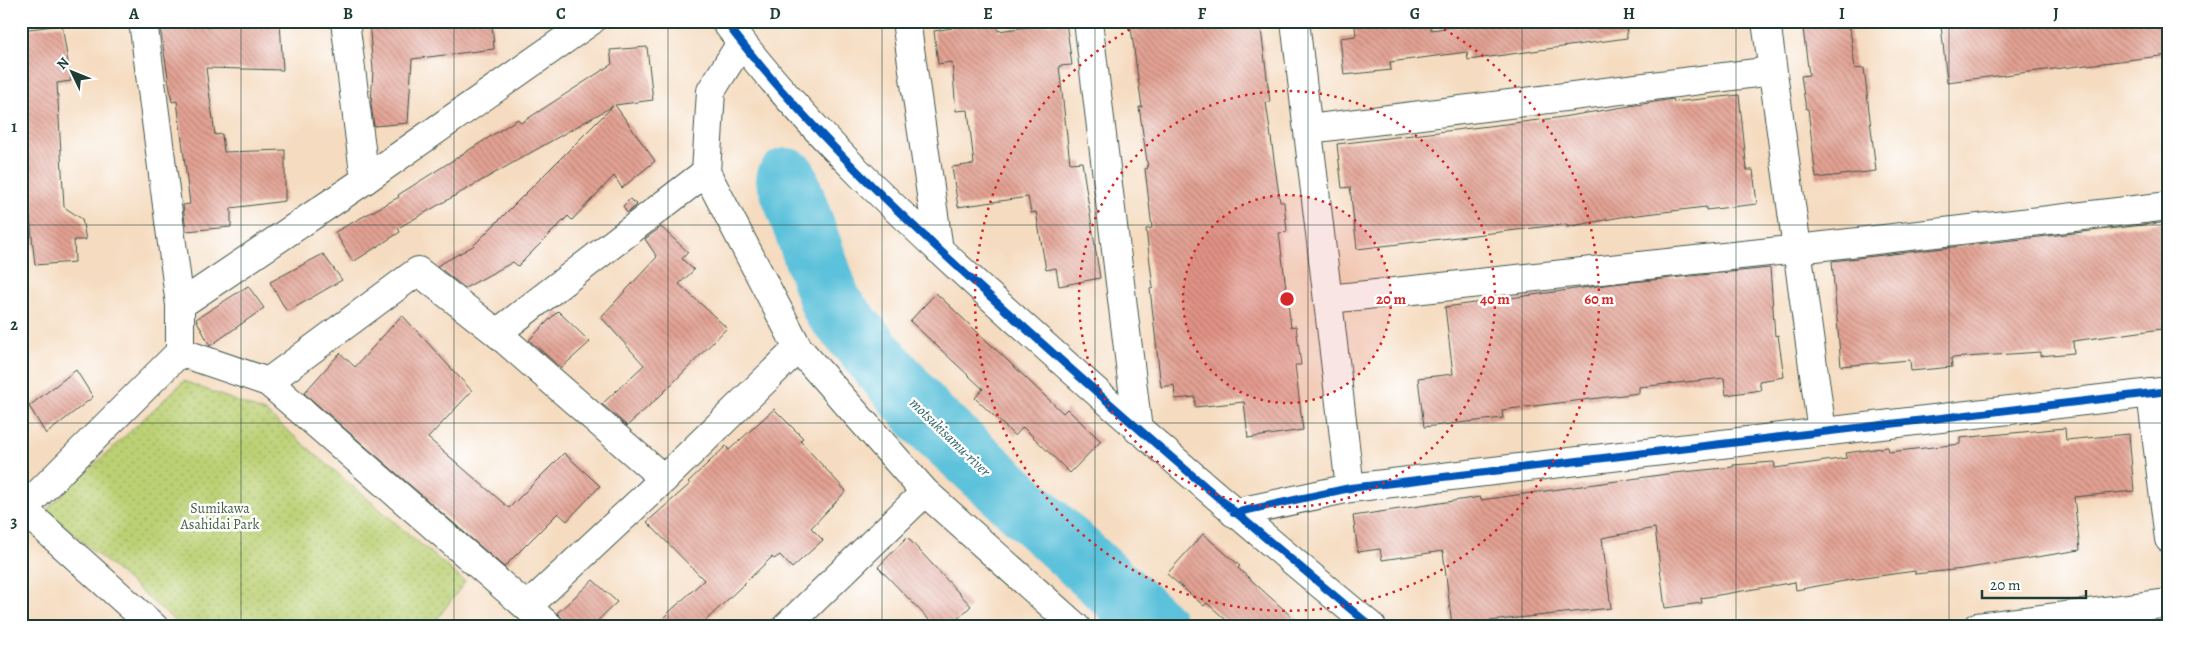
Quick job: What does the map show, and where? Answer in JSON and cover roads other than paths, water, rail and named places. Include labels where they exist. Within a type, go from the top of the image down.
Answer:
[{"type":"street","points":[[143,21],[180,305],[180,352],[22,510],[154,627]]},
{"type":"street","points":[[345,21],[365,180]]},
{"type":"street","points":[[180,305],[365,180],[592,21]]},
{"type":"street","points":[[725,21],[741,43],[822,133],[939,250],[1138,430],[1234,513],[1372,627]]},
{"type":"street","points":[[906,21],[939,250]]},
{"type":"street","points":[[1088,21],[1138,430]]},
{"type":"street","points":[[1295,21],[1350,488]]},
{"type":"street","points":[[1766,21],[1822,432]]},
{"type":"street","points":[[741,43],[711,92],[706,172],[798,348],[925,492],[1066,624]]},
{"type":"street","points":[[1309,129],[1772,71]]},
{"type":"street","points":[[497,333],[706,172]]},
{"type":"street","points":[[1329,299],[1798,249],[2169,206]]},
{"type":"street","points":[[268,382],[418,271],[497,333],[664,478]]},
{"type":"street","points":[[527,607],[798,348]]},
{"type":"street","points":[[180,352],[268,382],[550,627]]},
{"type":"street","points":[[1234,513],[1350,488],[2160,392],[2169,538]]},
{"type":"street","points":[[786,627],[925,492]]},
{"type":"street","points":[[1976,627],[2169,603]]},
{"type":"waterway","name":"motsukisamu-river","points":[[787,179],[832,306],[927,418],[1156,627]]},
{"type":"park label","name":"Sumikawa Asahidai Park","points":[[220,516]]}]
